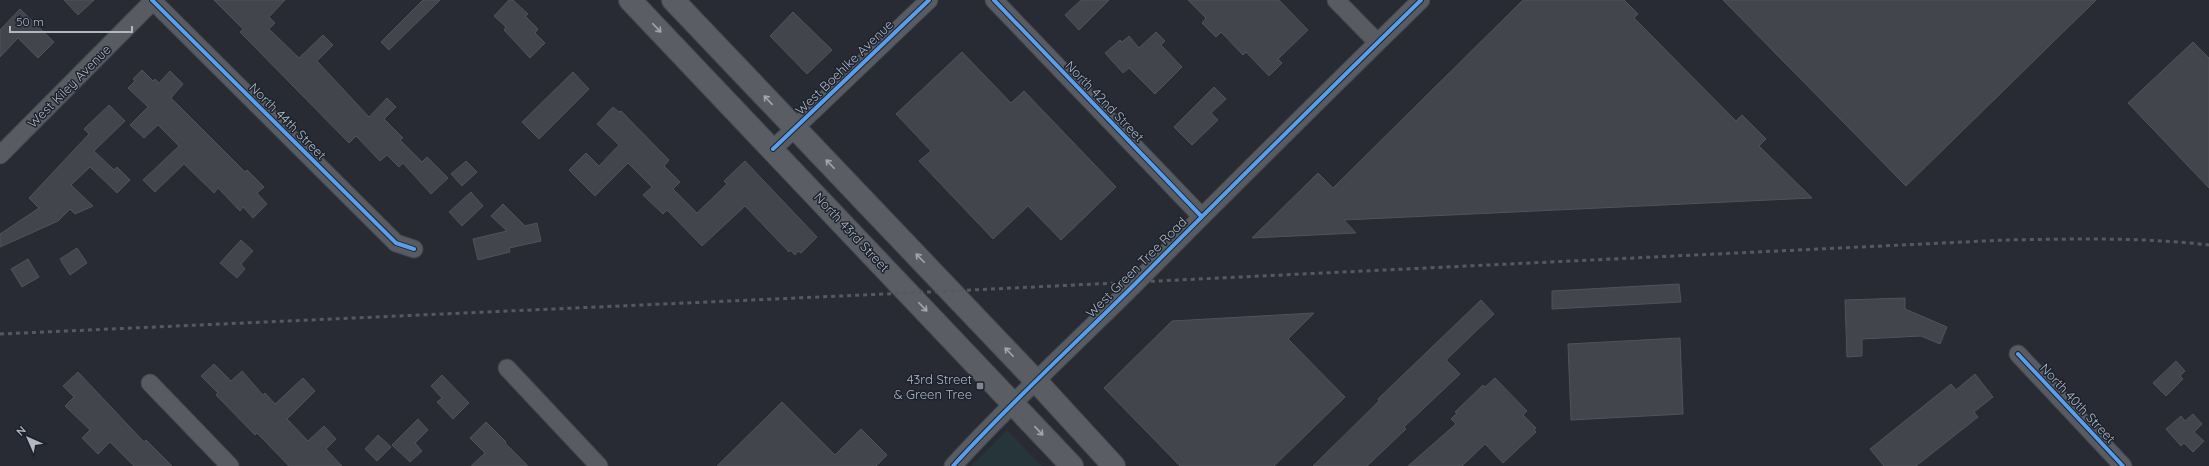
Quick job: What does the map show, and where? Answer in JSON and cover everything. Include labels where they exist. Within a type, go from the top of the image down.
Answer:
[{"type":"main road","name":"North 43rd Street","points":[[630,0],[1013,402],[1072,466]]},
{"type":"main road","points":[[673,0],[1036,381],[1114,466]]},
{"type":"street","name":"West Kiley Avenue","points":[[0,155],[153,0]]},
{"type":"street","name":"North 44th Street","points":[[153,0],[396,243],[414,249]]},
{"type":"street","name":"West Boehlke Avenue","points":[[773,149],[929,0]]},
{"type":"street","name":"North 42nd Street","points":[[994,0],[1201,216]]},
{"type":"street","points":[[1336,0],[1377,42]]},
{"type":"street","name":"West Green Tree Road","points":[[953,466],[1013,402],[1421,0]]},
{"type":"street","name":"North 40th Street","points":[[2018,354],[2122,466]]},
{"type":"street","points":[[507,368],[600,466]]},
{"type":"street","points":[[150,383],[230,466]]},
{"type":"shaded area","points":[[1007,430],[1042,466],[971,466]]},
{"type":"building","points":[[64,0],[94,0],[78,15]]},
{"type":"building","points":[[214,0],[285,0],[269,17],[275,23],[269,29],[299,58],[323,35],[333,45],[317,61],[369,117],[387,98],[396,107],[384,119],[403,138],[400,140],[422,162],[427,157],[448,178],[431,194],[403,163],[399,167],[387,155],[380,161],[356,136],[349,143],[240,32],[243,29]]},
{"type":"building","points":[[423,0],[440,0],[389,50],[381,42]]},
{"type":"building","points":[[509,0],[513,0],[528,14],[525,16],[538,29],[535,33],[545,43],[530,58],[504,30],[506,27],[494,16]]},
{"type":"building","points":[[1081,0],[1109,0],[1079,30],[1065,15]]},
{"type":"building","points":[[1188,0],[1279,0],[1308,30],[1278,59],[1282,63],[1269,76],[1246,52],[1243,55],[1221,32],[1216,37],[1202,23],[1206,18]]},
{"type":"building","points":[[1523,0],[1624,0],[1638,14],[1634,18],[1736,121],[1742,115],[1766,139],[1759,146],[1812,198],[1344,220],[1356,233],[1252,238],[1318,173],[1333,188]]},
{"type":"building","points":[[1723,0],[2096,0],[1906,186]]},
{"type":"building","points":[[20,9],[54,42],[38,58],[18,38],[0,57],[0,30]]},
{"type":"building","points":[[793,12],[832,50],[807,74],[770,36]]},
{"type":"building","points":[[1156,32],[1165,41],[1161,45],[1182,67],[1155,94],[1129,68],[1123,73],[1105,53],[1120,40],[1122,42],[1129,36],[1139,48]]},
{"type":"building","points":[[2193,42],[2209,58],[2209,188],[2128,103]]},
{"type":"building","points":[[962,52],[1011,103],[1024,91],[1116,187],[1061,240],[1028,206],[993,239],[919,161],[931,151],[896,114]]},
{"type":"building","points":[[142,70],[153,81],[155,79],[159,83],[170,71],[183,84],[171,98],[245,172],[247,170],[264,187],[257,193],[267,204],[253,218],[243,207],[240,211],[218,188],[214,193],[184,164],[155,192],[143,180],[179,146],[158,125],[144,138],[130,125],[148,107],[128,88],[135,81],[133,79]]},
{"type":"building","points":[[573,72],[589,89],[539,139],[522,122]]},
{"type":"building","points":[[1214,87],[1226,99],[1211,113],[1218,120],[1192,145],[1174,127]]},
{"type":"building","points":[[109,105],[125,121],[94,151],[114,170],[117,167],[130,180],[117,193],[90,167],[71,185],[93,206],[75,214],[70,209],[58,221],[0,247],[0,234],[39,208],[29,198],[89,134],[84,129]]},
{"type":"building","points":[[613,107],[619,112],[621,111],[669,160],[664,166],[680,182],[673,189],[697,213],[727,184],[724,181],[745,161],[817,237],[801,253],[798,251],[795,255],[790,250],[789,252],[745,206],[702,246],[667,210],[663,214],[643,195],[652,187],[628,163],[595,196],[569,170],[586,153],[599,166],[619,145],[597,124]]},
{"type":"building","points":[[466,161],[477,172],[462,186],[451,174]]},
{"type":"building","points":[[471,192],[483,206],[462,226],[449,212]]},
{"type":"building","points":[[503,204],[525,226],[537,223],[541,241],[509,248],[510,252],[478,260],[473,239],[507,231],[491,216]]},
{"type":"building","points":[[241,240],[253,251],[241,264],[245,269],[237,278],[220,263]]},
{"type":"building","points":[[77,248],[87,263],[70,275],[60,259]]},
{"type":"building","points":[[28,259],[39,277],[22,287],[11,269]]},
{"type":"building","points":[[1679,284],[1681,302],[1552,309],[1552,291]]},
{"type":"building","points":[[1905,298],[1905,309],[1947,327],[1940,344],[1921,336],[1862,339],[1862,356],[1847,357],[1845,300]]},
{"type":"building","points":[[1481,300],[1494,314],[1446,360],[1460,374],[1404,427],[1406,429],[1367,466],[1313,466],[1379,401],[1378,399]]},
{"type":"building","points":[[1314,313],[1288,339],[1345,397],[1274,466],[1180,466],[1104,388],[1172,321]]},
{"type":"building","points":[[1680,338],[1683,414],[1571,420],[1568,344]]},
{"type":"building","points":[[2176,361],[2185,371],[2180,376],[2183,379],[2166,396],[2153,383]]},
{"type":"building","points":[[214,364],[231,381],[242,371],[263,395],[265,393],[275,404],[303,378],[315,391],[287,419],[308,441],[324,426],[336,439],[326,449],[342,466],[289,466],[257,433],[255,435],[216,395],[218,393],[201,376]]},
{"type":"building","points":[[78,372],[144,442],[146,440],[172,466],[134,466],[110,442],[98,454],[82,438],[90,430],[65,406],[74,397],[63,386]]},
{"type":"building","points":[[1975,374],[1993,397],[1974,412],[1978,417],[1916,466],[1884,466],[1870,449],[1951,384],[1956,390]]},
{"type":"building","points":[[442,375],[469,403],[453,419],[437,402],[442,398],[431,386]]},
{"type":"building","points":[[1495,378],[1527,411],[1523,415],[1536,428],[1534,429],[1536,432],[1503,463],[1485,444],[1462,466],[1408,466],[1456,424],[1451,419],[1457,413],[1455,412],[1483,385],[1485,387]]},
{"type":"building","points":[[782,402],[835,455],[861,429],[887,455],[876,466],[717,466]]},
{"type":"building","points":[[2193,414],[2202,424],[2194,432],[2204,441],[2193,452],[2184,443],[2181,446],[2166,429],[2181,416],[2185,421]]},
{"type":"building","points":[[418,419],[428,430],[415,443],[422,451],[410,462],[392,445]]},
{"type":"building","points":[[486,422],[528,466],[471,466],[485,453],[470,438]]},
{"type":"building","points":[[378,435],[391,447],[377,461],[365,449]]},
{"type":"railway","points":[[0,334],[951,291],[2005,240],[2132,240],[2184,242],[2209,245]]},
{"type":"cycle path","points":[[152,0],[396,243],[414,249]]},
{"type":"cycle path","points":[[773,149],[929,0]]},
{"type":"cycle path","points":[[994,0],[1201,216]]},
{"type":"cycle path","points":[[953,466],[1020,396],[1113,306],[1421,0]]},
{"type":"cycle path","points":[[2018,354],[2123,466]]},
{"type":"place","name":"43rd Street & Green Tree","points":[[980,386]]}]
